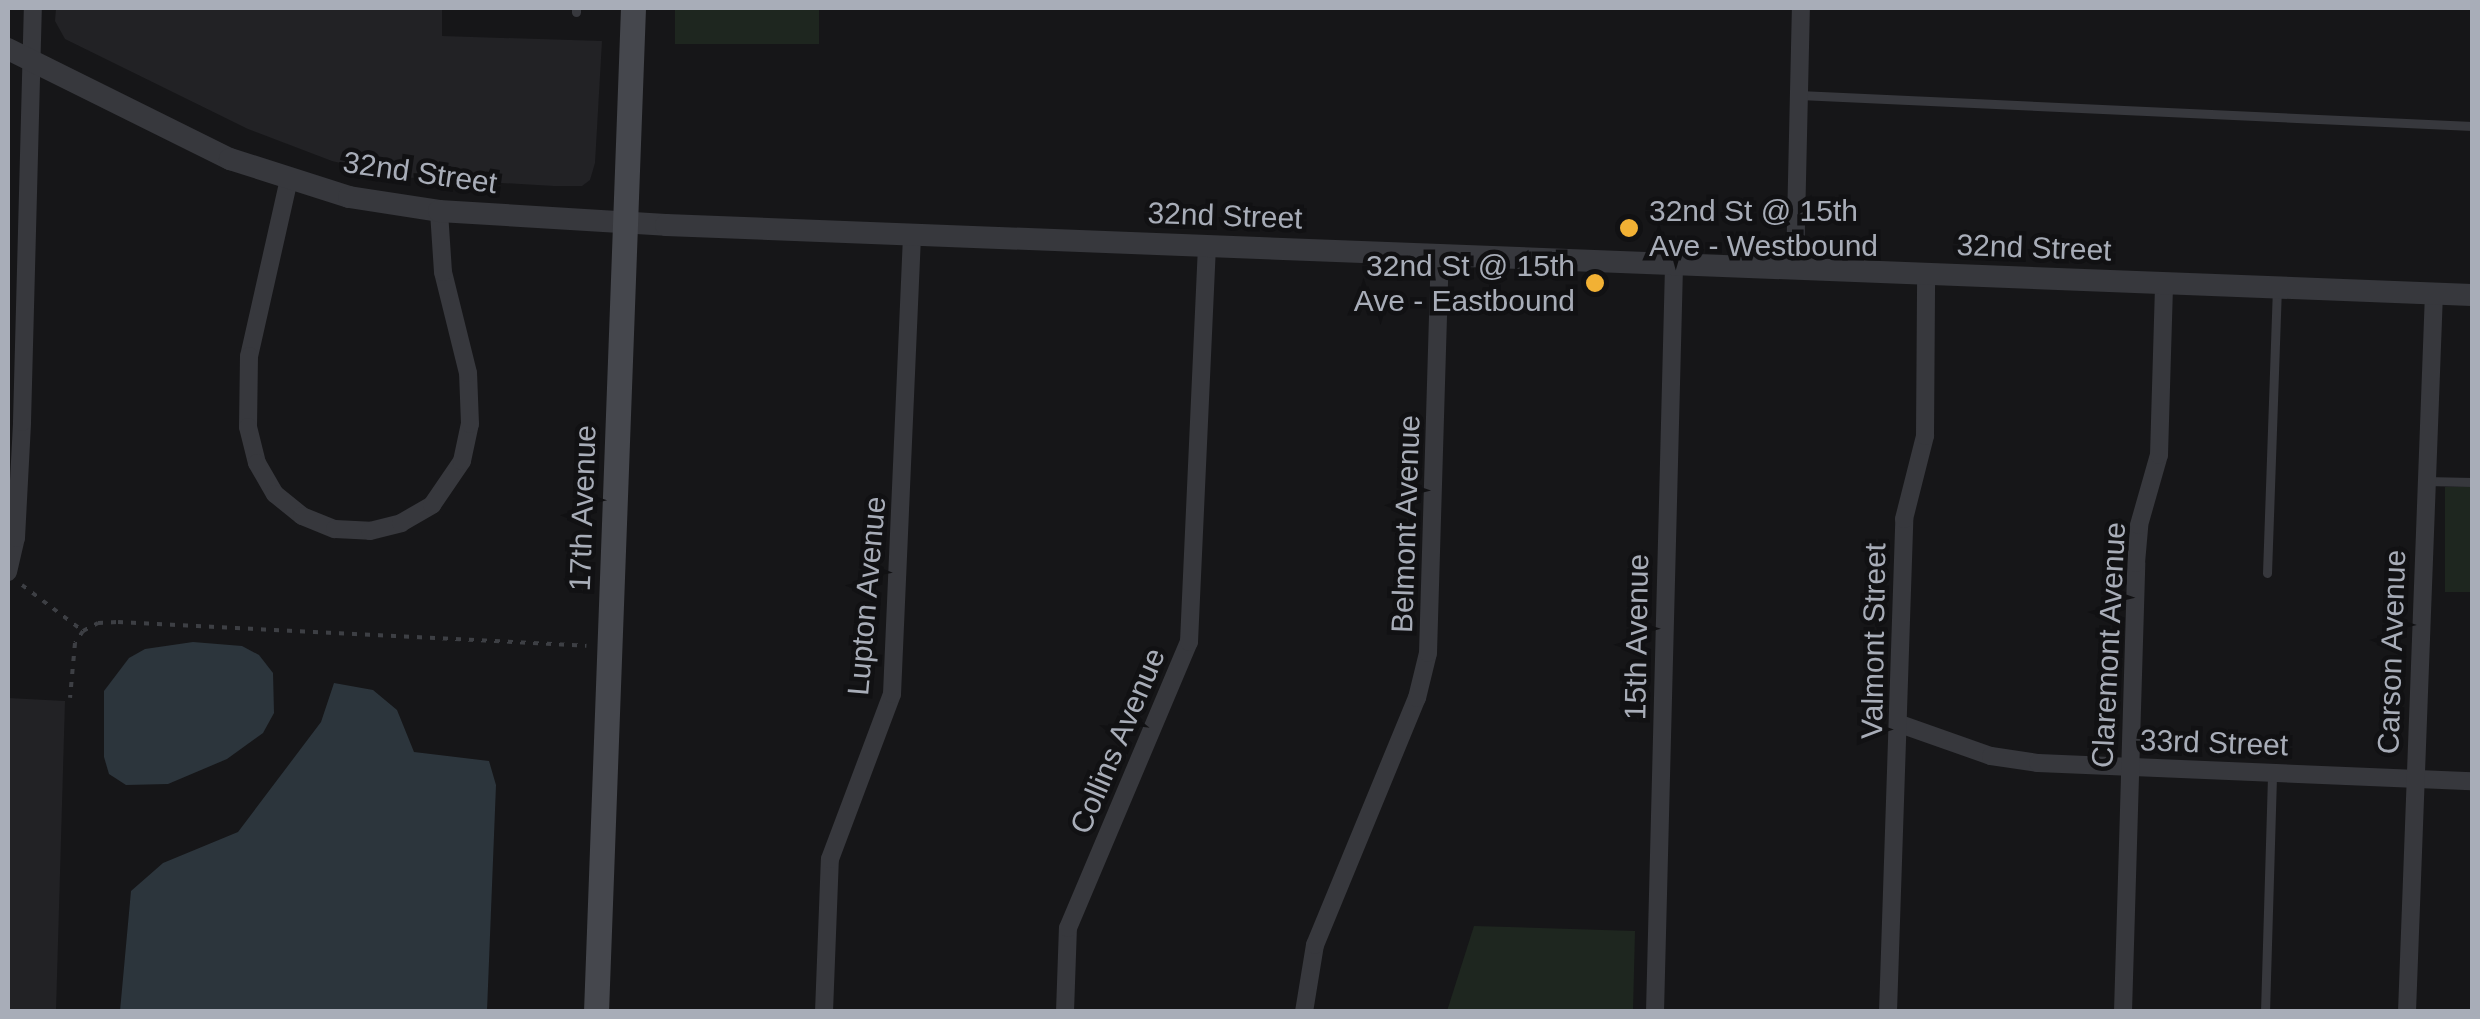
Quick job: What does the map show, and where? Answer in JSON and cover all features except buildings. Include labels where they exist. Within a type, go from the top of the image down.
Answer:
[{"type":"main road","name":"17th Avenue","points":[[596,1012],[633,8]]},
{"type":"street","points":[[8,572],[16,538],[22,422],[33,8]]},
{"type":"street","points":[[1795,268],[1801,8]]},
{"type":"street","name":"32nd Street","points":[[8,48],[230,158],[349,198],[438,211],[628,223],[2472,295]]},
{"type":"street","points":[[289,179],[249,356],[248,428],[257,463],[275,494],[302,516],[335,529],[370,531],[401,523],[432,505],[462,462],[470,424],[468,373],[443,272],[438,211]]},
{"type":"street","name":"Lupton Avenue","points":[[824,1012],[830,859],[892,694],[912,234]]},
{"type":"street","name":"Collins Avenue","points":[[1065,1012],[1068,928],[1189,642],[1207,246]]},
{"type":"street","name":"Belmont Avenue","points":[[1304,1012],[1315,945],[1417,698],[1428,653],[1440,255]]},
{"type":"street","name":"15th Avenue","points":[[1655,1012],[1674,264]]},
{"type":"street","name":"Valmont Street","points":[[1888,1012],[1904,519],[1925,436],[1926,274]]},
{"type":"street","name":"Claremont Avenue","points":[[2123,1012],[2137,544],[2159,455],[2164,284]]},
{"type":"street","name":"Carson Avenue","points":[[2407,1012],[2434,294]]},
{"type":"street","name":"33rd Street","points":[[1900,724],[2003,758],[2130,768],[2472,782]]},
{"type":"lane","points":[[1800,95],[2472,126]]},
{"type":"lane","points":[[2266,573],[2277,288]]},
{"type":"lane","points":[[2425,480],[2472,482]]},
{"type":"lane","points":[[2265,1012],[2272,772]]},
{"type":"path","points":[[8,572],[84,631]]},
{"type":"path","points":[[70,698],[76,643],[84,631],[98,623],[610,648]]},
{"type":"shaded area","points":[[56,8],[442,8],[442,36],[602,41],[595,163],[590,180],[582,186],[554,186],[400,177],[332,161],[248,129],[65,39],[55,21]]},
{"type":"shaded area","points":[[675,8],[819,8],[819,44],[675,44]]},
{"type":"shaded area","points":[[2445,487],[2472,487],[2472,592],[2445,592]]},
{"type":"shaded area","points":[[193,642],[242,646],[259,655],[273,673],[274,713],[263,733],[227,759],[168,784],[126,785],[109,774],[104,757],[104,691],[129,658],[145,649]]},
{"type":"shaded area","points":[[334,683],[373,690],[397,710],[414,752],[489,761],[496,785],[487,1011],[120,1011],[131,891],[163,863],[238,832],[321,722]]},
{"type":"shaded area","points":[[8,698],[65,701],[56,1011],[8,1011]]},
{"type":"shaded area","points":[[1474,926],[1635,931],[1633,1011],[1447,1011]]},
{"type":"place","name":"32nd St @ 15th Ave - Westbound","points":[[1629,228]]},
{"type":"place","name":"32nd St @ 15th Ave - Eastbound","points":[[1595,283]]}]
